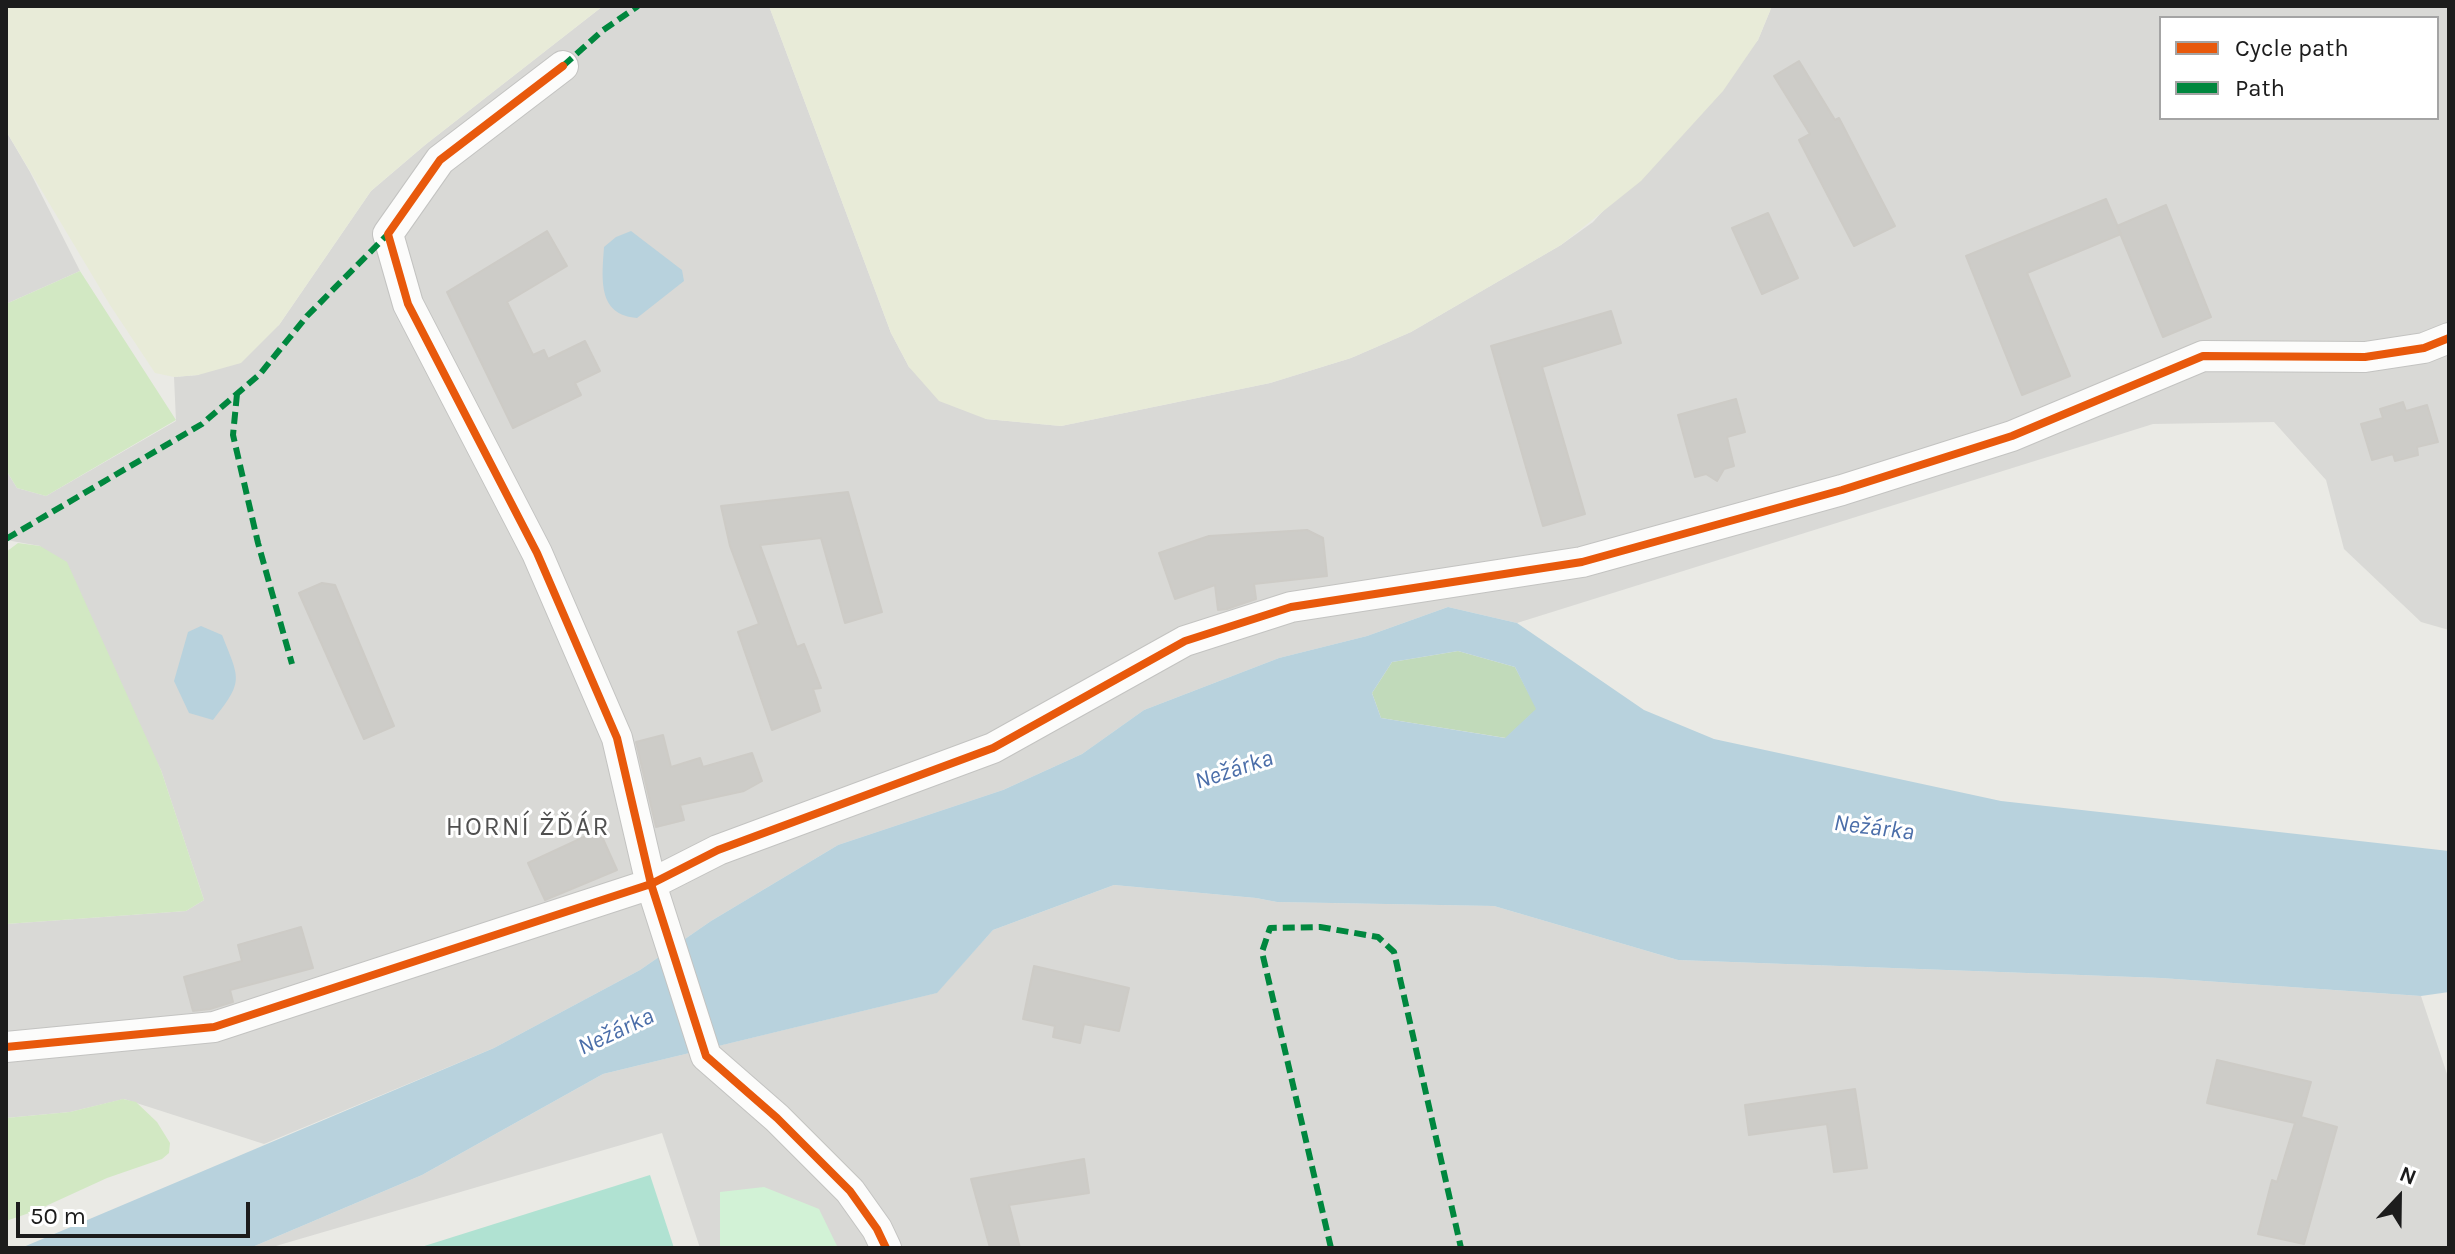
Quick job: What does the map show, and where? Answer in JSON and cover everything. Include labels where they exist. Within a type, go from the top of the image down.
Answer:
[{"type":"street","points":[[563,66],[440,160],[388,234],[408,304],[537,553],[617,738],[651,884],[706,1056],[777,1118],[850,1191],[877,1229],[886,1248]]},
{"type":"street","points":[[6,1047],[214,1027],[651,884],[718,850],[993,748],[1185,641],[1291,607],[1582,562],[1842,490],[2012,436],[2203,356],[2365,357],[2424,348],[2449,338]]},
{"type":"shaded area","points":[[603,6],[769,6],[891,333],[909,367],[986,419],[1061,426],[1270,383],[1351,358],[1411,332],[1561,245],[1593,222],[1758,40],[1772,6],[2449,6],[2449,630],[2421,622],[2344,549],[2326,480],[2274,422],[2153,424],[1517,623],[1448,607],[1367,636],[1279,658],[1144,710],[1082,754],[1003,790],[838,845],[711,921],[640,970],[494,1048],[264,1144],[124,1099],[70,1112],[6,1118],[6,924],[186,911],[204,900],[161,770],[40,546],[6,540],[6,470],[17,488],[46,496],[176,421],[174,377],[198,375],[279,325],[371,191]]},
{"type":"shaded area","points":[[6,131],[80,271],[6,304]]},
{"type":"shaded area","points":[[1114,885],[1277,902],[1494,906],[1678,960],[2161,978],[2421,996],[2449,1080],[2449,1248],[700,1248],[662,1133],[269,1248],[250,1248],[422,1175],[603,1074],[936,993],[993,930]]},
{"type":"green space","points":[[6,6],[603,6],[371,191],[279,325],[241,363],[198,375],[174,377],[155,373],[110,305],[6,131]]},
{"type":"green space","points":[[769,6],[1772,6],[1758,40],[1723,91],[1641,181],[1561,245],[1411,332],[1351,358],[1270,383],[1061,426],[986,419],[939,401],[909,367],[891,333]]},
{"type":"green space","points":[[80,271],[176,420],[46,496],[17,488],[6,470],[6,304]]},
{"type":"green space","points":[[18,543],[40,546],[67,562],[161,770],[204,900],[186,911],[6,924],[6,552]]},
{"type":"green space","points":[[1458,651],[1515,667],[1537,709],[1506,738],[1381,718],[1372,693],[1392,662]]},
{"type":"green space","points":[[123,1099],[136,1102],[157,1122],[170,1143],[169,1153],[162,1159],[107,1178],[6,1221],[6,1118],[70,1112]]},
{"type":"green space","points":[[650,1175],[674,1248],[418,1248]]},
{"type":"green space","points":[[764,1187],[819,1209],[838,1248],[720,1248],[720,1192]]},
{"type":"water","points":[[631,231],[682,270],[684,281],[637,318],[615,310],[608,302],[603,282],[604,247],[616,237]]},
{"type":"water","name":"Nežárka","points":[[1448,607],[1517,623],[1644,710],[1714,739],[2001,801],[2449,851],[2449,992],[2421,996],[2161,978],[1678,960],[1494,906],[1277,902],[1114,885],[993,930],[937,993],[603,1074],[422,1175],[250,1248],[21,1248],[494,1048],[640,970],[711,921],[838,845],[1003,790],[1082,754],[1144,710],[1279,658],[1367,636]],"holes":[[[1458,651],[1515,667],[1536,709],[1505,738],[1381,718],[1372,693],[1392,662]]]},
{"type":"water","points":[[201,626],[222,635],[235,671],[236,680],[230,697],[213,720],[189,713],[174,681],[188,632]]},
{"type":"building","points":[[1799,61],[1835,120],[1839,118],[1895,226],[1854,246],[1799,140],[1810,134],[1774,76]]},
{"type":"building","points":[[2106,199],[2121,234],[2027,273],[2070,376],[2022,395],[1966,256]]},
{"type":"building","points":[[2166,205],[2211,317],[2163,337],[2117,226]]},
{"type":"building","points":[[1768,213],[1798,278],[1762,294],[1732,228]]},
{"type":"building","points":[[547,231],[567,266],[507,302],[533,355],[544,350],[548,359],[585,341],[600,371],[575,383],[581,395],[513,428],[447,292]]},
{"type":"building","points":[[1611,311],[1621,343],[1542,367],[1585,514],[1543,526],[1491,346]]},
{"type":"building","points":[[1736,399],[1745,432],[1727,437],[1734,466],[1724,469],[1717,481],[1706,474],[1695,477],[1678,415]]},
{"type":"building","points":[[2403,402],[2406,411],[2427,405],[2438,442],[2417,447],[2418,455],[2395,461],[2393,454],[2372,460],[2361,424],[2383,418],[2380,409]]},
{"type":"building","points":[[848,492],[882,612],[845,623],[821,538],[760,545],[797,647],[804,644],[821,688],[813,689],[820,711],[772,730],[738,632],[759,624],[730,546],[721,506]]},
{"type":"building","points":[[1307,530],[1323,538],[1327,576],[1254,584],[1256,599],[1227,609],[1218,610],[1215,585],[1175,599],[1159,553],[1209,536]]},
{"type":"building","points":[[322,583],[335,585],[394,726],[364,739],[299,593]]},
{"type":"building","points":[[663,735],[671,767],[700,758],[703,767],[752,753],[762,781],[744,791],[680,805],[684,820],[656,827],[636,742]]},
{"type":"building","points":[[599,830],[617,870],[545,900],[528,863]]},
{"type":"building","points":[[301,927],[313,968],[230,990],[233,1002],[193,1011],[184,977],[242,961],[238,945]]},
{"type":"building","points":[[1034,966],[1129,988],[1119,1031],[1084,1024],[1080,1043],[1053,1037],[1055,1026],[1023,1019]]},
{"type":"building","points":[[2217,1060],[2311,1082],[2301,1117],[2337,1127],[2304,1244],[2258,1234],[2272,1180],[2277,1182],[2295,1123],[2207,1103]]},
{"type":"building","points":[[1855,1089],[1867,1168],[1834,1172],[1827,1124],[1749,1135],[1745,1105]]},
{"type":"building","points":[[1084,1159],[1089,1193],[1009,1205],[1020,1248],[990,1248],[971,1179]]},
{"type":"marked path","points":[[563,66],[602,31],[638,6]]},
{"type":"marked path","points":[[6,539],[202,424],[260,374],[307,316],[388,234]]},
{"type":"marked path","points":[[237,394],[233,435],[258,543],[292,664]]},
{"type":"marked path","points":[[1331,1248],[1262,952],[1270,928],[1320,927],[1378,937],[1394,952],[1461,1248]]},
{"type":"cycle path","points":[[563,66],[440,160],[388,234],[408,304],[537,553],[617,738],[651,884],[706,1056],[777,1118],[850,1191],[877,1229],[886,1248]]},
{"type":"cycle path","points":[[6,1047],[214,1027],[651,884],[718,850],[993,748],[1185,641],[1291,607],[1582,562],[1842,490],[2012,436],[2203,356],[2365,357],[2424,348],[2449,338]]},
{"type":"district","name":"HORNÍ ŽĎÁR","points":[[528,828]]}]
